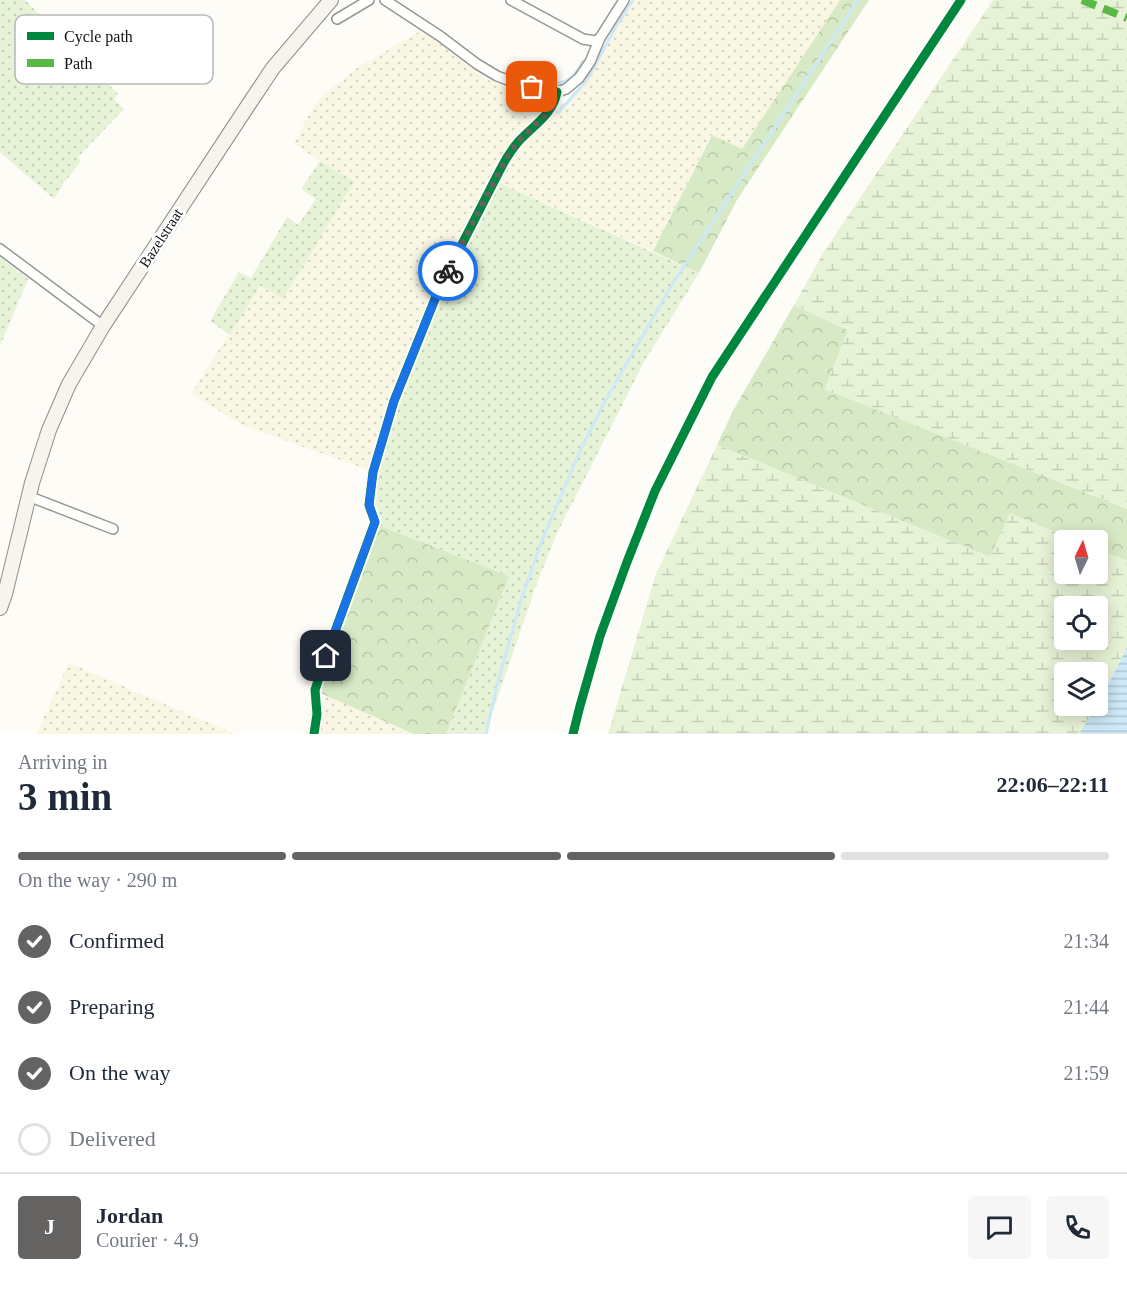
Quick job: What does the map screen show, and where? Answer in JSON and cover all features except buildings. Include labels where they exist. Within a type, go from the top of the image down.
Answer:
[{"type":"main road","name":"Bazelstraat","points":[[0,608],[28,496],[49,430],[69,384],[103,326],[273,68],[331,0]]},
{"type":"street","points":[[337,19],[369,0]]},
{"type":"street","points":[[385,0],[497,76],[518,84],[557,92],[566,89],[579,78],[624,0]]},
{"type":"street","points":[[511,0],[583,39],[595,41],[600,38]]},
{"type":"street","points":[[314,734],[317,714],[315,690],[375,522],[369,505],[373,472],[394,401],[439,289],[500,170],[518,142],[552,108],[557,92]]},
{"type":"street","points":[[0,249],[103,326]]},
{"type":"street","points":[[28,496],[113,529]]},
{"type":"shaded area","points":[[633,0],[840,0],[742,149],[711,135],[653,251],[498,182],[372,471],[244,426],[191,394],[260,285],[283,298],[353,182],[294,144],[310,112],[325,94],[357,68],[420,31],[434,39],[482,77],[511,90],[550,101],[559,107],[583,87]]},
{"type":"shaded area","points":[[69,663],[235,734],[36,734]]},
{"type":"shaded area","points":[[326,695],[414,734],[304,734],[306,730],[313,732]]},
{"type":"green space","points":[[0,0],[25,0],[40,15],[15,15],[15,84],[108,84],[118,94],[114,99],[124,109],[78,157],[81,161],[64,181],[54,199],[0,152]]},
{"type":"green space","points":[[840,0],[869,0],[737,200],[699,273],[653,251],[712,135],[742,149]]},
{"type":"green space","points":[[993,0],[1127,0],[1127,509],[825,389],[848,330],[794,305],[823,253]]},
{"type":"green space","points":[[320,161],[354,182],[283,299],[260,285],[230,335],[210,321],[239,272],[251,278],[287,217],[298,225],[316,199],[301,189]]},
{"type":"green space","points":[[497,182],[699,273],[644,362],[556,535],[485,734],[446,734],[509,576],[373,523],[373,472],[427,306]]},
{"type":"green space","points":[[0,257],[28,279],[0,346]]},
{"type":"green space","points":[[794,305],[848,330],[825,389],[1127,509],[1127,561],[1108,553],[1108,530],[1054,531],[1011,514],[990,557],[717,445],[734,409]]},
{"type":"green space","points":[[717,445],[990,557],[1010,513],[1054,531],[1054,584],[1108,584],[1108,553],[1127,561],[1127,647],[1108,684],[1108,662],[1054,662],[1054,716],[1090,716],[1079,734],[608,734],[656,574]]},
{"type":"green space","points":[[373,523],[509,576],[446,734],[414,734],[311,689]]},
{"type":"water","points":[[1127,647],[1127,734],[1079,734],[1090,716],[1108,716],[1108,685]]},
{"type":"waterway","points":[[558,113],[587,80],[633,0]]},
{"type":"waterway","points":[[486,734],[522,597],[543,538],[580,451],[604,403],[673,283],[858,0]]},
{"type":"waterway","points":[[542,85],[556,84],[571,78],[584,62]]},
{"type":"marked path","points":[[1082,0],[1127,18]]},
{"type":"cycle path","points":[[573,734],[600,636],[627,562],[655,491],[712,377],[961,0]]},
{"type":"cycle path","points":[[314,734],[317,714],[315,690],[375,522],[369,505],[373,472],[394,401],[439,289],[502,166],[516,144],[547,113],[557,92]]},
{"type":"way so far","points":[[448,271],[508,155],[547,114],[556,100],[557,92],[532,87]]},
{"type":"route","points":[[326,656],[375,522],[369,505],[373,472],[394,401],[448,271]]}]
